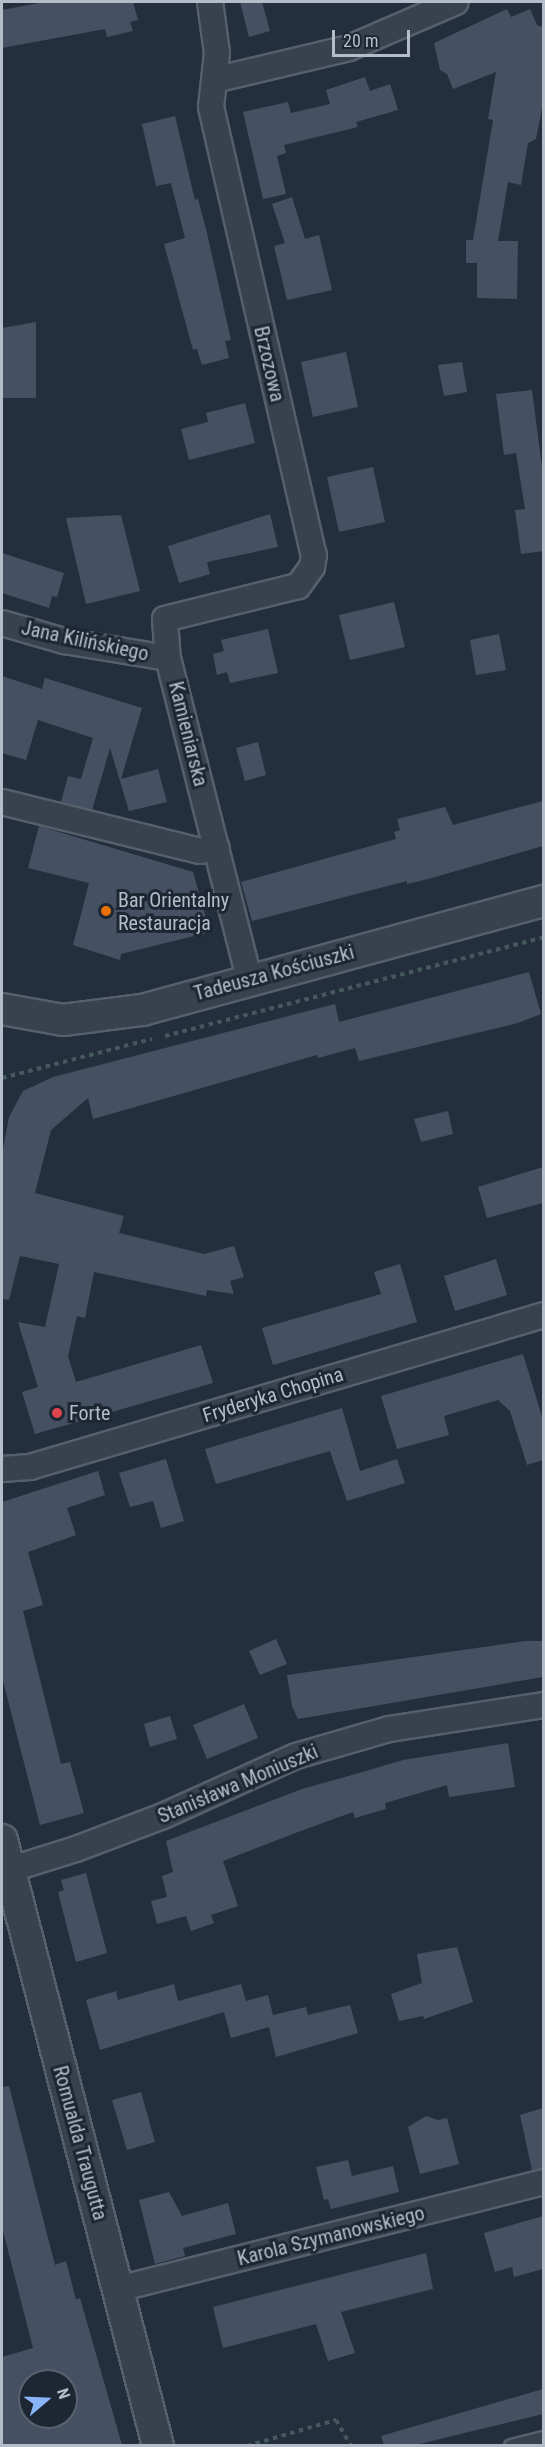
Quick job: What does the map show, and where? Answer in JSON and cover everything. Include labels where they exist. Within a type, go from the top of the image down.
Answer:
[{"type":"street","name":"Brzozowa","points":[[165,619],[298,586],[312,567],[314,555],[211,107],[216,28],[210,2]]},
{"type":"street","points":[[214,80],[349,48],[456,2]]},
{"type":"street","name":"Kamieniarska","points":[[165,619],[168,658],[249,979]]},
{"type":"street","name":"Jana Kilińskiego","points":[[2,623],[64,641],[168,658]]},
{"type":"street","points":[[2,802],[200,851],[217,848]]},
{"type":"street","name":"Tadeusza Kościuszki","points":[[2,1009],[63,1020],[89,1019],[142,1010],[249,979],[543,901]]},
{"type":"street","name":"Fryderyka Chopina","points":[[2,1469],[30,1467],[543,1315]]},
{"type":"street","name":"Stanisława Moniuszki","points":[[5,1871],[163,1816],[296,1756],[389,1729],[543,1705]]},
{"type":"street","name":"Romualda Traugutta","points":[[2,1840],[5,1871],[158,2445]]},
{"type":"street","name":"Karola Szymanowskiego","points":[[118,2289],[543,2182]]},
{"type":"lane","points":[[511,2445],[543,2438]]},
{"type":"path","points":[[2,1078],[543,937]]},
{"type":"path","points":[[247,2445],[336,2420],[351,2445]]},
{"type":"building","points":[[44,2],[133,2],[138,20],[130,22],[133,31],[107,37],[105,29],[2,48],[2,10]]},
{"type":"building","points":[[240,2],[262,2],[270,31],[249,37]]},
{"type":"building","points":[[507,9],[511,17],[530,9],[537,25],[543,27],[543,103],[536,139],[528,143],[521,185],[508,182],[498,241],[518,241],[517,299],[477,298],[477,263],[466,263],[466,240],[473,240],[493,120],[488,119],[496,72],[453,89],[447,74],[440,70],[434,43]]},
{"type":"building","points":[[365,77],[370,91],[390,84],[398,110],[356,122],[358,127],[284,145],[286,153],[277,156],[286,194],[263,199],[243,112],[288,102],[291,113],[330,104],[326,90]]},
{"type":"building","points":[[175,116],[195,200],[198,199],[207,233],[231,340],[225,341],[229,358],[202,365],[197,349],[193,350],[164,244],[185,238],[171,183],[156,186],[142,124]]},
{"type":"building","points":[[292,197],[305,239],[319,235],[332,290],[287,300],[274,246],[285,243],[272,204]]},
{"type":"building","points":[[36,322],[36,398],[2,398],[2,328]]},
{"type":"building","points":[[346,352],[358,407],[313,417],[301,362]]},
{"type":"building","points":[[462,362],[467,392],[444,396],[438,365]]},
{"type":"building","points":[[532,390],[543,475],[543,551],[521,554],[515,510],[525,509],[516,453],[504,455],[496,394]]},
{"type":"building","points":[[245,403],[255,443],[189,460],[181,429],[208,422],[206,413]]},
{"type":"building","points":[[373,467],[385,522],[339,532],[327,477]]},
{"type":"building","points":[[270,514],[278,547],[207,562],[210,574],[179,583],[168,546]]},
{"type":"building","points":[[121,515],[140,591],[86,604],[66,518]]},
{"type":"building","points":[[2,553],[64,573],[57,597],[52,596],[49,608],[2,593]]},
{"type":"building","points":[[394,602],[405,647],[350,660],[339,615]]},
{"type":"building","points":[[268,629],[278,673],[230,683],[227,672],[217,675],[213,654],[224,651],[221,640]]},
{"type":"building","points":[[499,634],[506,670],[476,675],[470,640]]},
{"type":"building","points":[[2,676],[42,689],[45,678],[142,708],[121,779],[158,769],[167,802],[129,811],[110,748],[92,810],[61,802],[68,776],[81,779],[93,738],[38,720],[26,760],[2,753]]},
{"type":"building","points":[[258,742],[266,775],[245,781],[236,748]]},
{"type":"building","points":[[543,801],[543,846],[428,879],[407,884],[407,881],[252,921],[241,882],[396,839],[394,832],[400,830],[397,819],[445,807],[453,825]]},
{"type":"building","points":[[39,826],[193,872],[210,932],[121,954],[120,960],[73,945],[89,883],[28,868]]},
{"type":"building","points":[[529,972],[541,1014],[518,1023],[359,1061],[355,1048],[318,1058],[317,1055],[93,1119],[88,1098],[51,1130],[35,1193],[124,1216],[119,1233],[204,1254],[234,1246],[244,1277],[230,1281],[234,1294],[207,1290],[206,1296],[94,1272],[85,1318],[77,1316],[68,1356],[76,1382],[201,1345],[213,1383],[35,1434],[22,1392],[38,1387],[18,1322],[45,1327],[59,1264],[20,1256],[9,1300],[2,1299],[2,1154],[9,1117],[23,1091],[53,1077],[335,1004],[339,1022]]},
{"type":"building","points":[[448,1111],[453,1134],[421,1142],[414,1119]]},
{"type":"building","points":[[543,1167],[543,1203],[487,1218],[478,1187]]},
{"type":"building","points":[[496,1259],[507,1295],[455,1311],[444,1276]]},
{"type":"building","points":[[400,1264],[417,1322],[273,1365],[262,1328],[381,1294],[374,1272]]},
{"type":"building","points":[[523,1354],[543,1420],[543,1460],[527,1465],[510,1411],[498,1400],[444,1416],[449,1435],[397,1449],[381,1396]]},
{"type":"building","points":[[342,1408],[360,1471],[397,1459],[405,1483],[347,1501],[330,1451],[216,1484],[205,1449]]},
{"type":"building","points":[[166,1459],[184,1521],[161,1528],[153,1501],[130,1507],[119,1473]]},
{"type":"building","points":[[98,1471],[105,1495],[67,1508],[76,1535],[28,1552],[43,1605],[23,1611],[61,1764],[70,1762],[84,1813],[40,1825],[2,1677],[2,1502]]},
{"type":"building","points":[[276,1639],[287,1664],[260,1675],[249,1651]]},
{"type":"building","points":[[526,1641],[543,1641],[543,1677],[298,1719],[292,1706],[287,1675]]},
{"type":"building","points":[[244,1704],[258,1738],[207,1759],[193,1725]]},
{"type":"building","points":[[170,1716],[177,1739],[150,1747],[144,1724]]},
{"type":"building","points":[[508,1743],[515,1787],[449,1797],[447,1785],[385,1803],[386,1809],[355,1818],[353,1812],[298,1832],[223,1861],[238,1906],[211,1915],[214,1923],[191,1931],[186,1916],[157,1924],[151,1901],[167,1897],[162,1876],[173,1872],[166,1841],[302,1789],[403,1760]]},
{"type":"building","points":[[86,1873],[107,1953],[76,1962],[58,1892],[64,1890],[61,1880]]},
{"type":"building","points":[[457,1947],[473,2002],[424,2019],[423,2016],[399,2021],[391,1994],[422,1983],[417,1954]]},
{"type":"building","points":[[174,1984],[178,2001],[241,1984],[246,2001],[268,1995],[273,2015],[306,2007],[308,2015],[350,2005],[358,2033],[276,2057],[269,2027],[231,2038],[224,2012],[100,2050],[86,2000],[116,1991],[118,2000]]},
{"type":"building","points":[[9,2086],[55,2265],[66,2261],[76,2300],[80,2298],[122,2445],[2,2445],[2,2357],[33,2348],[2,2227],[2,2087]]},
{"type":"building","points":[[141,2092],[155,2142],[127,2150],[112,2100]]},
{"type":"building","points":[[543,2108],[543,2168],[532,2170],[520,2115]]},
{"type":"building","points":[[426,2116],[438,2120],[447,2118],[459,2164],[420,2174],[408,2127]]},
{"type":"building","points":[[348,2160],[352,2176],[393,2166],[399,2192],[331,2209],[328,2199],[324,2200],[316,2167]]},
{"type":"building","points":[[169,2192],[182,2216],[228,2203],[236,2234],[183,2248],[185,2256],[155,2264],[139,2200]]},
{"type":"building","points":[[543,2216],[543,2269],[514,2277],[512,2267],[495,2272],[484,2233]]},
{"type":"building","points":[[426,2253],[433,2289],[341,2312],[355,2353],[328,2361],[316,2324],[223,2348],[213,2307]]},
{"type":"building","points":[[543,2389],[543,2414],[415,2445],[384,2445],[381,2436]]},
{"type":"place","name":"Bar Orientalny Restauracja","points":[[106,911]]},
{"type":"place","name":"Forte","points":[[57,1413]]}]
